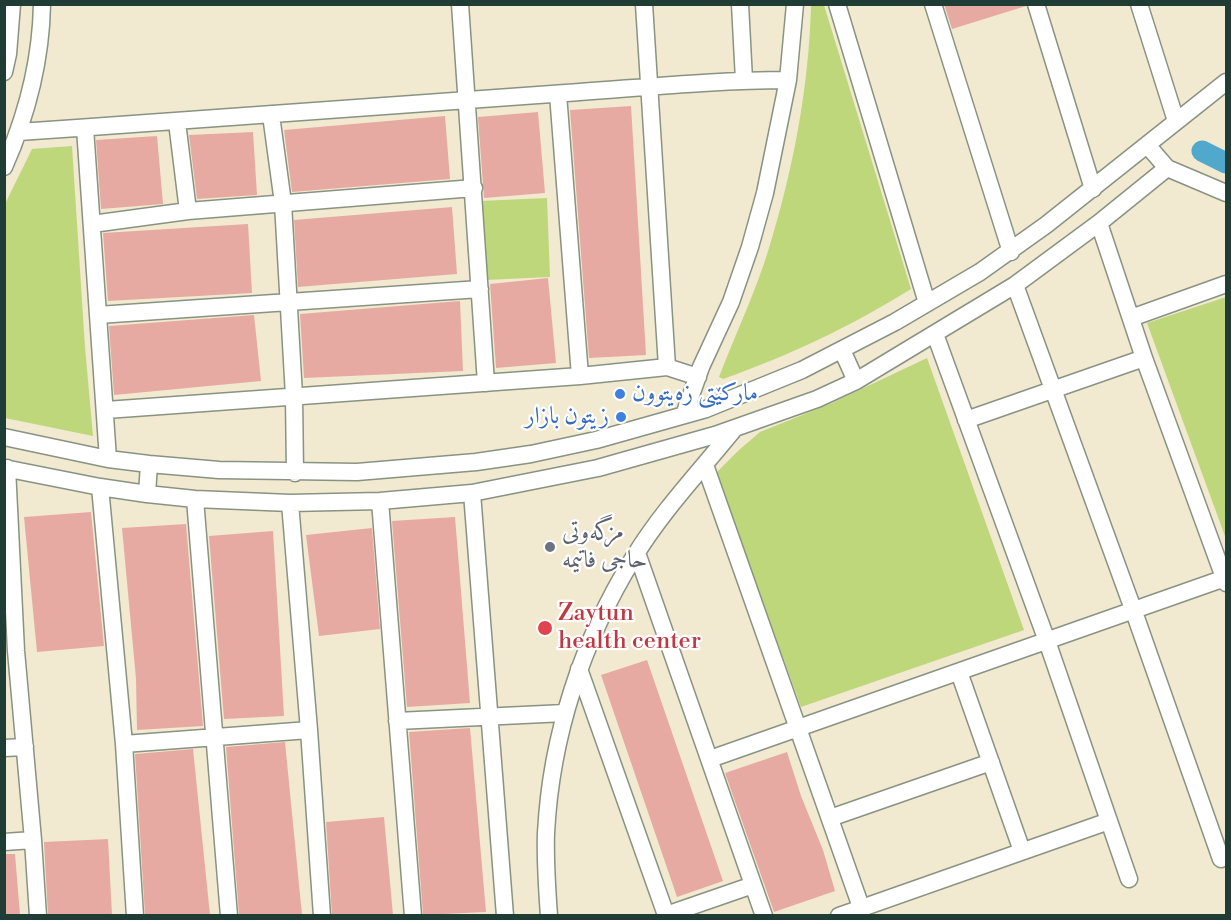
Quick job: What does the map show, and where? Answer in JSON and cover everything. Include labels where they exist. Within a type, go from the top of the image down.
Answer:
[{"type":"street","points":[[4,72],[8,54],[12,4]]},
{"type":"street","points":[[4,167],[19,132],[35,73],[42,4]]},
{"type":"street","points":[[460,4],[486,383]]},
{"type":"street","points":[[644,4],[667,367]]},
{"type":"street","points":[[740,4],[744,80]]},
{"type":"street","points":[[684,415],[698,376],[731,302],[750,247],[769,173],[788,80],[795,4]]},
{"type":"street","points":[[837,4],[927,303]]},
{"type":"street","points":[[933,4],[1011,252]]},
{"type":"street","points":[[1036,4],[1093,189]]},
{"type":"street","points":[[1139,4],[1176,122]]},
{"type":"street","points":[[19,132],[271,116],[650,86],[744,80],[788,80]]},
{"type":"street","points":[[4,437],[108,459],[149,464],[219,470],[357,472],[412,469],[520,456],[596,440],[706,409],[802,370],[842,350],[927,303],[1011,252],[1227,82]]},
{"type":"street","points":[[558,94],[580,376]]},
{"type":"street","points":[[271,116],[283,203],[294,396],[295,472]]},
{"type":"street","points":[[177,122],[188,211]]},
{"type":"street","points":[[85,128],[108,459]]},
{"type":"street","points":[[1148,146],[1167,168],[1227,193]]},
{"type":"street","points":[[38,915],[25,747],[10,652],[5,468],[147,494],[195,499],[290,503],[380,501],[472,493],[598,468],[736,428],[817,399],[856,381],[1015,285],[1167,168]]},
{"type":"street","points":[[92,224],[188,211],[474,188]]},
{"type":"street","points":[[710,759],[1133,609],[1226,581],[1144,358],[1099,222]]},
{"type":"street","points":[[1131,318],[1227,284]]},
{"type":"street","points":[[1015,285],[1221,858]]},
{"type":"street","points":[[98,315],[480,289]]},
{"type":"street","points":[[935,334],[1047,641],[1129,879]]},
{"type":"street","points":[[842,350],[856,381]]},
{"type":"street","points":[[966,420],[1144,358]]},
{"type":"street","points":[[106,410],[580,376],[667,367],[698,376]]},
{"type":"street","points":[[549,915],[547,823],[550,788],[565,713],[579,669],[592,636],[637,553],[665,513],[736,428]]},
{"type":"street","points":[[147,494],[149,464]]},
{"type":"street","points":[[705,465],[861,907]]},
{"type":"street","points":[[100,487],[124,744],[135,915]]},
{"type":"street","points":[[472,493],[505,915]]},
{"type":"street","points":[[195,499],[229,915]]},
{"type":"street","points":[[380,501],[413,915]]},
{"type":"street","points":[[290,503],[322,915]]},
{"type":"street","points":[[637,553],[764,915]]},
{"type":"street","points":[[579,669],[666,915],[753,885]]},
{"type":"street","points":[[959,672],[1022,851]]},
{"type":"street","points":[[397,721],[565,713]]},
{"type":"street","points":[[124,744],[309,729]]},
{"type":"street","points":[[4,748],[25,747]]},
{"type":"street","points":[[830,818],[991,762]]},
{"type":"street","points":[[839,915],[1109,821]]},
{"type":"street","points":[[4,843],[33,840]]},
{"type":"green space","points":[[811,5],[824,5],[911,289],[819,339],[723,379],[719,377],[752,297],[778,219],[803,97]]},
{"type":"green space","points":[[72,146],[93,436],[5,418],[5,204],[32,149]]},
{"type":"green space","points":[[547,198],[550,277],[486,280],[480,201]]},
{"type":"green space","points":[[1226,297],[1226,539],[1147,323]]},
{"type":"green space","points":[[927,358],[1024,630],[801,707],[716,473],[760,432],[832,403]]},
{"type":"building","points":[[944,4],[1026,4],[1026,6],[952,29]]},
{"type":"building","points":[[631,106],[646,355],[589,358],[570,110]]},
{"type":"building","points":[[538,112],[545,193],[484,198],[478,117]]},
{"type":"building","points":[[445,116],[450,179],[292,192],[284,130]]},
{"type":"building","points":[[253,132],[257,195],[197,199],[189,135]]},
{"type":"building","points":[[157,136],[163,204],[101,209],[96,140]]},
{"type":"building","points":[[452,207],[457,274],[298,287],[294,220]]},
{"type":"building","points":[[248,224],[252,293],[108,301],[103,233]]},
{"type":"building","points":[[548,278],[556,363],[496,368],[490,284]]},
{"type":"building","points":[[460,301],[463,371],[304,378],[300,314]]},
{"type":"building","points":[[254,315],[261,381],[114,395],[109,326]]},
{"type":"building","points":[[91,512],[104,646],[37,652],[24,517]]},
{"type":"building","points":[[455,517],[470,703],[407,707],[392,521]]},
{"type":"building","points":[[186,524],[203,726],[137,730],[136,679],[122,528]]},
{"type":"building","points":[[372,528],[380,629],[319,636],[306,535]]},
{"type":"building","points":[[273,531],[284,716],[224,719],[209,536]]},
{"type":"building","points":[[647,660],[723,881],[677,897],[601,675]]},
{"type":"building","points":[[470,728],[486,912],[423,915],[409,732]]},
{"type":"building","points":[[285,742],[302,915],[239,915],[226,747]]},
{"type":"building","points":[[193,749],[210,915],[145,915],[135,754]]},
{"type":"building","points":[[787,752],[801,796],[823,850],[835,891],[774,912],[725,773]]},
{"type":"building","points":[[384,817],[393,915],[332,915],[326,822]]},
{"type":"building","points":[[108,839],[112,915],[48,915],[44,842]]},
{"type":"building","points":[[4,854],[15,854],[20,915],[4,915]]},
{"type":"waterway","points":[[1202,151],[1226,163]]},
{"type":"place","name":"مارکێتی زەیتوون","points":[[620,394]]},
{"type":"place","name":"زيتون بازار","points":[[621,417]]},
{"type":"place","name":"مزگەوتی حاجی فاتیمە","points":[[550,547]]},
{"type":"place","name":"Zaytun health center","points":[[545,628]]}]
